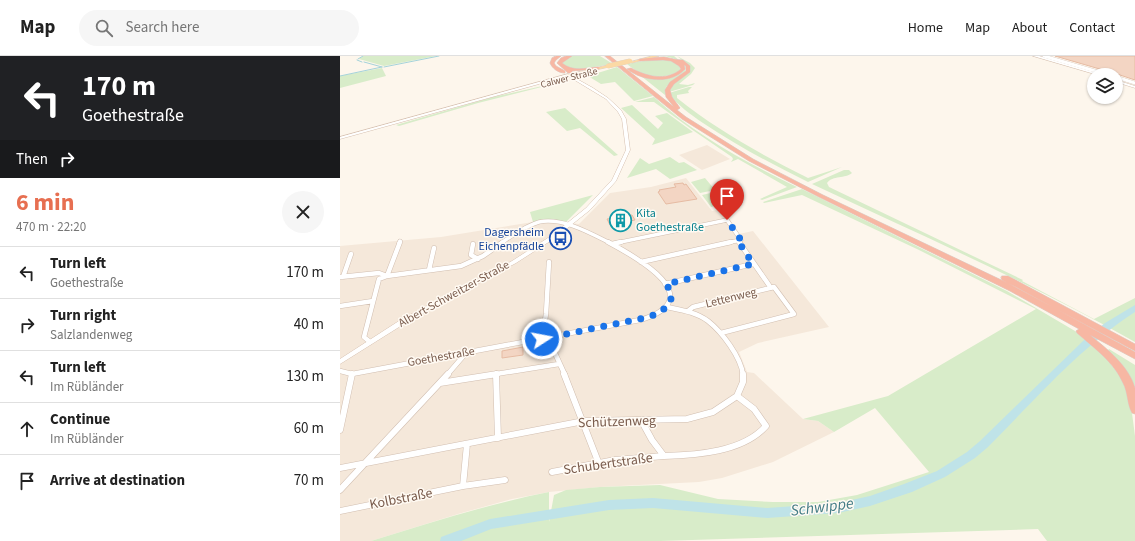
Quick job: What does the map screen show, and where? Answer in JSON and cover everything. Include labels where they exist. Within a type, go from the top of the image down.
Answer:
[{"type":"highway","points":[[560,56],[553,61],[553,65],[573,76]]},
{"type":"highway","points":[[570,56],[560,62],[560,65],[573,76]]},
{"type":"highway","points":[[602,56],[643,75],[656,77],[673,75],[683,69],[681,64],[668,57],[640,60]]},
{"type":"highway","points":[[607,56],[626,68],[677,108],[718,136],[772,167],[984,268],[1112,345],[1135,362]]},
{"type":"highway","points":[[614,56],[681,116],[746,157],[810,191],[981,273],[1081,326],[1112,345],[1135,356]]},
{"type":"highway","points":[[675,56],[687,64],[689,70],[686,74],[672,83],[668,90],[669,97],[677,108]]},
{"type":"highway","points":[[565,69],[578,70],[598,68]]},
{"type":"highway","points":[[1112,345],[1135,348]]},
{"type":"highway","points":[[1112,345],[1117,364],[1128,381],[1135,410]]},
{"type":"main road","name":"Calwer Straße","points":[[631,62],[647,56]]},
{"type":"main road","name":"Calwer Straße","points":[[573,76],[657,56]]},
{"type":"main road","name":"Calwer Straße","points":[[573,76],[598,68],[609,67]]},
{"type":"street","points":[[1029,56],[1087,72]]},
{"type":"street","points":[[1035,56],[1087,71]]},
{"type":"street","points":[[1044,56],[1087,69]]},
{"type":"street","name":"Albert-Schweitzer-Straße","points":[[340,362],[412,316],[520,258],[571,225],[602,196],[616,177],[625,159],[628,143],[627,128],[616,107],[594,86],[573,76]]},
{"type":"street","name":"Calwer Straße","points":[[340,138],[573,76]]},
{"type":"street","points":[[1123,80],[1135,83]]},
{"type":"street","points":[[612,244],[727,220],[753,264],[794,314],[721,333]]},
{"type":"street","points":[[370,342],[364,337],[380,278],[462,266],[478,259],[524,229],[550,221],[571,225],[612,244],[641,262],[666,284],[671,294],[671,299],[667,307],[688,311],[704,318],[721,333],[735,352],[743,373],[743,382],[737,396]]},
{"type":"street","points":[[387,276],[400,241]]},
{"type":"street","points":[[641,262],[739,241]]},
{"type":"street","points":[[473,244],[471,255],[478,259]]},
{"type":"street","points":[[429,270],[434,248]]},
{"type":"street","points":[[351,254],[341,277],[379,274],[387,276]]},
{"type":"street","points":[[542,339],[546,314],[549,262]]},
{"type":"street","points":[[666,284],[753,264]]},
{"type":"street","name":"Lettenweg","points":[[688,311],[693,307],[773,288]]},
{"type":"street","points":[[341,307],[373,301]]},
{"type":"street","name":"Goethestraße","points":[[340,371],[352,374],[640,320],[657,314],[667,307]]},
{"type":"street","points":[[548,338],[569,383],[599,464]]},
{"type":"street","points":[[340,490],[466,353]]},
{"type":"street","points":[[440,383],[559,364]]},
{"type":"street","points":[[340,430],[352,374]]},
{"type":"street","points":[[496,374],[498,438]]},
{"type":"street","name":"Schützenweg","points":[[340,468],[584,421],[687,419],[713,412],[737,396]]},
{"type":"street","name":"Schubertstraße","points":[[552,472],[616,460],[679,456],[713,450],[740,443],[758,435],[766,426],[762,417],[754,408],[737,396]]},
{"type":"street","name":"Schubertstraße","points":[[642,420],[652,440],[664,456]]},
{"type":"street","points":[[463,486],[467,444]]},
{"type":"street","name":"Kolbstraße","points":[[340,511],[463,486],[506,480]]},
{"type":"shaded area","points":[[707,145],[730,159],[702,170],[679,155]]},
{"type":"shaded area","points":[[686,178],[712,211],[723,209],[739,234],[753,231],[829,327],[758,343],[739,352],[747,372],[754,373],[803,419],[818,421],[834,432],[773,462],[722,478],[699,482],[600,487],[549,492],[512,499],[371,541],[340,541],[340,246],[441,237],[533,222],[551,221],[579,224],[610,193],[651,187]]},
{"type":"green space","points":[[363,56],[436,56],[384,66],[359,59]]},
{"type":"green space","points":[[572,56],[600,56],[613,64],[576,70],[562,65],[562,61]]},
{"type":"green space","points":[[659,56],[674,56],[686,66],[685,73],[666,87],[665,95],[641,76],[671,77],[677,75],[685,68],[681,62]]},
{"type":"green space","points":[[677,56],[690,63],[695,68],[691,74],[679,84],[688,85],[695,83],[693,85],[669,92],[670,87],[690,70],[689,66]]},
{"type":"green space","points":[[664,57],[678,64],[681,70],[667,76],[660,77],[647,75],[633,69],[627,64]]},
{"type":"green space","points":[[617,67],[653,96],[634,101],[615,82],[601,84],[588,76]]},
{"type":"green space","points":[[382,68],[386,76],[340,88],[340,76]]},
{"type":"green space","points":[[569,80],[478,103],[399,126],[396,125],[493,97]]},
{"type":"green space","points":[[692,87],[688,91],[689,93],[677,95],[677,98],[692,110],[757,151],[808,178],[842,167],[808,182],[768,161],[698,120],[680,106],[669,93]]},
{"type":"green space","points":[[654,97],[704,136],[759,168],[797,187],[762,200],[760,199],[787,187],[738,159],[731,162],[733,159],[732,157],[654,102],[635,102]]},
{"type":"green space","points":[[632,105],[658,129],[663,123],[655,116],[667,113],[693,132],[652,145],[655,139],[621,108]]},
{"type":"green space","points":[[565,108],[618,155],[614,156],[580,128],[567,131],[546,112]]},
{"type":"green space","points":[[670,157],[679,163],[684,162],[697,170],[670,179],[656,169],[627,178],[640,158],[649,164]]},
{"type":"green space","points":[[844,170],[849,170],[852,173],[832,179],[827,183],[829,187],[1023,280],[1022,281],[1094,319],[1135,298],[1135,342],[1016,280],[812,184]]},
{"type":"green space","points":[[705,178],[715,190],[700,193],[691,182]]},
{"type":"green space","points":[[802,189],[1007,291],[1075,331],[1102,353],[1122,378],[1130,398],[1135,436],[1135,541],[1047,541],[1038,529],[660,541],[371,541],[481,508],[549,492],[549,522],[554,495],[566,490],[660,485],[718,499],[773,502],[818,502],[857,495],[929,472],[875,408],[834,432],[818,421],[803,419],[888,396],[1036,309],[919,250],[802,195],[763,202]]},
{"type":"green space","points":[[719,191],[731,202],[711,207],[702,195]]},
{"type":"green space","points":[[593,195],[565,223],[533,222],[530,212]]},
{"type":"green space","points":[[1109,349],[1135,365],[1135,388],[1108,350]]},
{"type":"building","points":[[1055,56],[1135,56],[1135,80],[1123,76],[1123,68],[1096,68]]},
{"type":"building","points":[[683,183],[684,185],[686,184],[697,199],[666,204],[658,192],[660,191],[659,190],[676,187],[674,184]]},
{"type":"building","name":"Kita Goethestraße","points":[[632,215],[635,220],[610,225],[607,219]]},
{"type":"building","points":[[523,347],[523,355],[502,358],[502,351]]},
{"type":"waterway","points":[[358,59],[363,56]]},
{"type":"waterway","points":[[384,67],[439,56]]},
{"type":"waterway","points":[[357,60],[362,62]]},
{"type":"waterway","points":[[340,76],[382,67],[364,62]]},
{"type":"waterway","name":"Schwippe","points":[[446,541],[490,524],[609,505],[653,503],[767,513],[838,508],[870,501],[908,488],[941,474],[971,455],[1086,343],[1108,325],[1135,308]]},
{"type":"place","name":"Kita Goethestraße","points":[[621,220]]},
{"type":"place","name":"Dagersheim Eichenpfädle","points":[[560,239]]},
{"type":"route","points":[[542,339],[649,317],[662,311],[670,303],[671,294],[666,284],[753,264],[738,241],[741,240],[727,220]]}]
